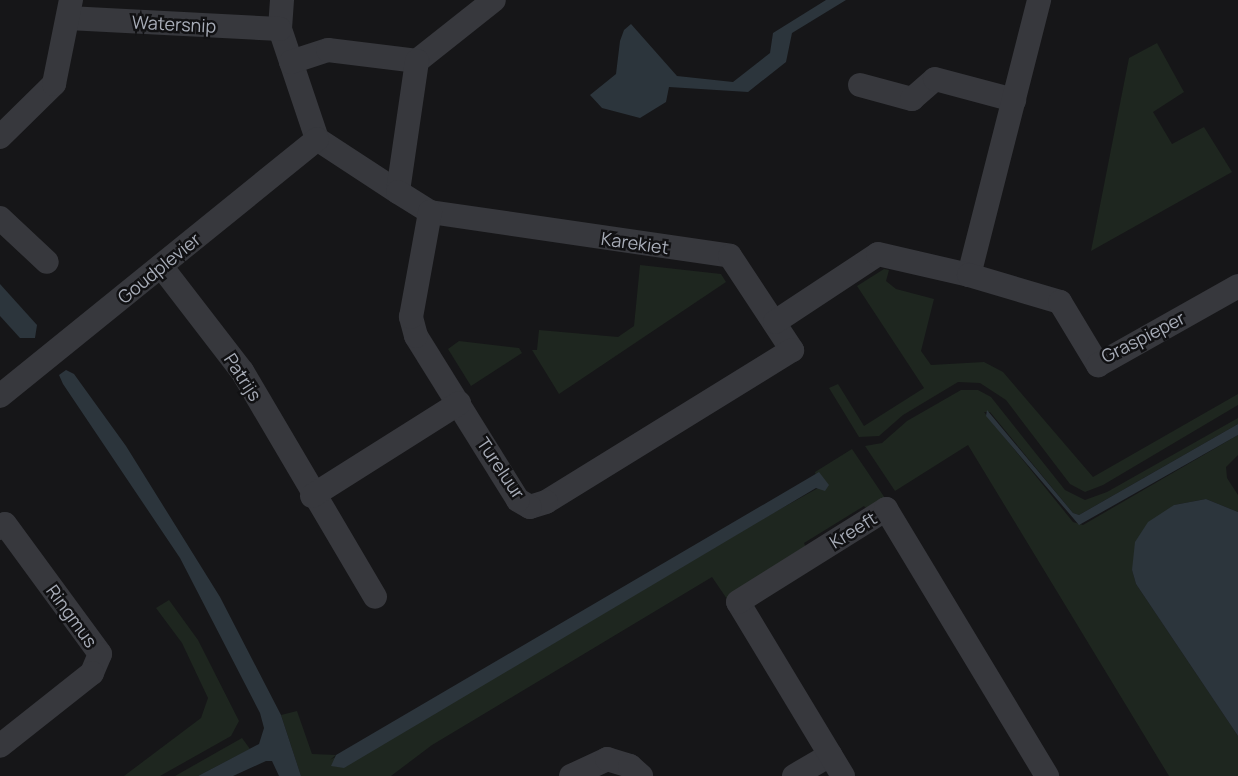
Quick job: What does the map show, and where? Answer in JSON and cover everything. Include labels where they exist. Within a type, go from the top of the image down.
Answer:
[{"type":"street","points":[[282,0],[280,29],[317,139],[430,212]]},
{"type":"street","points":[[398,192],[417,61],[494,0]]},
{"type":"street","points":[[969,275],[1039,0]]},
{"type":"street","name":"Watersnip","points":[[0,137],[54,84],[70,9],[280,29]]},
{"type":"street","points":[[291,62],[328,50],[417,61]]},
{"type":"street","points":[[860,85],[912,99],[935,79],[1014,100]]},
{"type":"street","name":"Goudplevier","points":[[0,396],[317,139]]},
{"type":"street","name":"Karekiet","points":[[430,212],[730,256],[792,350]]},
{"type":"street","name":"Tureluur","points":[[430,212],[411,317],[416,336],[518,500],[530,507],[546,502],[792,350]]},
{"type":"street","points":[[0,218],[47,262]]},
{"type":"street","name":"Graspieper","points":[[775,322],[878,254],[969,275],[1060,302],[1098,364],[1238,286]]},
{"type":"street","name":"Patrijs","points":[[161,266],[242,371],[312,496],[375,597]]},
{"type":"street","points":[[312,496],[459,403]]},
{"type":"street","name":"Kreeft","points":[[843,776],[738,602],[886,509],[1047,776]]},
{"type":"street","name":"Ringmus","points":[[0,746],[93,673],[100,654],[2,520]]},
{"type":"street","points":[[794,776],[830,755]]},
{"type":"street","points":[[571,776],[607,759],[630,766],[640,776]]},
{"type":"shaded area","points":[[826,0],[846,0],[792,33],[786,62],[748,92],[669,87],[666,102],[640,118],[602,108],[590,95],[616,74],[620,41],[624,30],[631,24],[677,76],[733,82],[770,53],[773,33]]},
{"type":"shaded area","points":[[1157,43],[1184,92],[1153,112],[1172,144],[1204,127],[1232,172],[1091,251],[1129,58]]},
{"type":"shaded area","points":[[640,265],[721,274],[726,282],[559,394],[532,350],[537,350],[539,330],[618,337],[634,326]]},
{"type":"shaded area","points":[[884,269],[889,270],[886,281],[896,289],[934,299],[921,351],[931,365],[984,362],[1003,372],[1093,477],[1238,394],[1238,405],[1103,485],[1085,492],[1070,484],[1006,400],[980,383],[958,382],[903,415],[879,436],[859,437],[829,388],[838,384],[864,426],[924,388],[857,286]]},
{"type":"shaded area","points":[[0,284],[37,325],[35,338],[20,338],[0,316]]},
{"type":"shaded area","points":[[459,341],[519,348],[522,353],[471,386],[448,349]]},
{"type":"shaded area","points":[[66,370],[74,374],[126,446],[220,597],[281,715],[301,776],[279,776],[272,761],[266,761],[233,776],[198,776],[259,744],[264,728],[260,713],[180,558],[63,384],[59,375]]},
{"type":"shaded area","points":[[961,390],[978,390],[991,397],[1065,490],[1085,500],[1107,492],[1238,418],[1238,424],[1079,515],[1073,513],[990,412],[984,412],[1073,522],[1083,525],[1238,435],[1238,455],[1226,467],[1227,478],[1238,495],[1238,512],[1206,499],[1174,505],[1132,570],[1136,584],[1238,736],[1238,776],[1169,776],[968,445],[895,491],[865,446],[882,443],[907,421]]},
{"type":"shaded area","points":[[987,410],[1073,513],[1079,515],[1238,424],[1238,435],[1079,525],[986,416]]},
{"type":"shaded area","points":[[852,449],[885,498],[867,509],[864,506],[804,543],[807,550],[727,599],[712,577],[432,745],[391,776],[301,776],[281,715],[297,711],[312,754],[336,755],[330,760],[818,488],[815,472]]},
{"type":"shaded area","points":[[819,472],[829,485],[825,491],[816,488],[344,768],[331,766],[336,755]]},
{"type":"shaded area","points":[[1206,499],[1238,512],[1238,736],[1136,584],[1132,570],[1135,542],[1148,522],[1174,505]]},
{"type":"shaded area","points":[[169,600],[198,640],[239,721],[231,736],[160,776],[124,776],[201,718],[208,698],[182,643],[156,608]]},
{"type":"shaded area","points":[[242,738],[250,749],[198,776],[175,776]]}]
